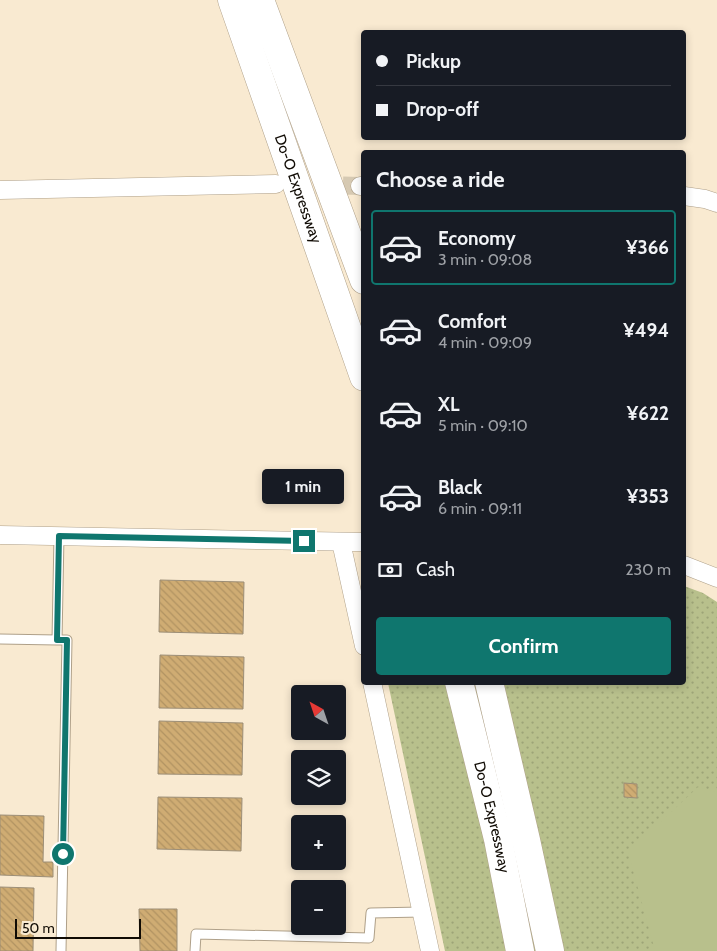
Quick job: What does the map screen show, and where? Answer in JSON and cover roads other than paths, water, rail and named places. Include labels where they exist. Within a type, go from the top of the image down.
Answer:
[{"type":"highway","name":"Do-O Expressway","points":[[232,0],[361,368]]},
{"type":"highway","name":"Do-O Expressway","points":[[260,0],[361,272]]},
{"type":"highway","name":"Do-O Expressway","points":[[460,685],[498,839],[520,951]]},
{"type":"highway","name":"Do-O Expressway","points":[[490,685],[550,951]]},
{"type":"street","points":[[0,190],[276,184]]},
{"type":"street","points":[[686,196],[717,203]]},
{"type":"street","points":[[0,535],[361,542]]},
{"type":"street","points":[[341,542],[361,632]]},
{"type":"street","points":[[686,565],[717,578]]},
{"type":"street","points":[[373,685],[430,951]]},
{"type":"lane","points":[[57,640],[59,536]]},
{"type":"lane","points":[[0,639],[67,640],[61,951]]},
{"type":"lane","points":[[195,951],[196,934],[369,938],[372,913],[422,912]]},
{"type":"tunnel","points":[[289,184],[360,186]]}]
